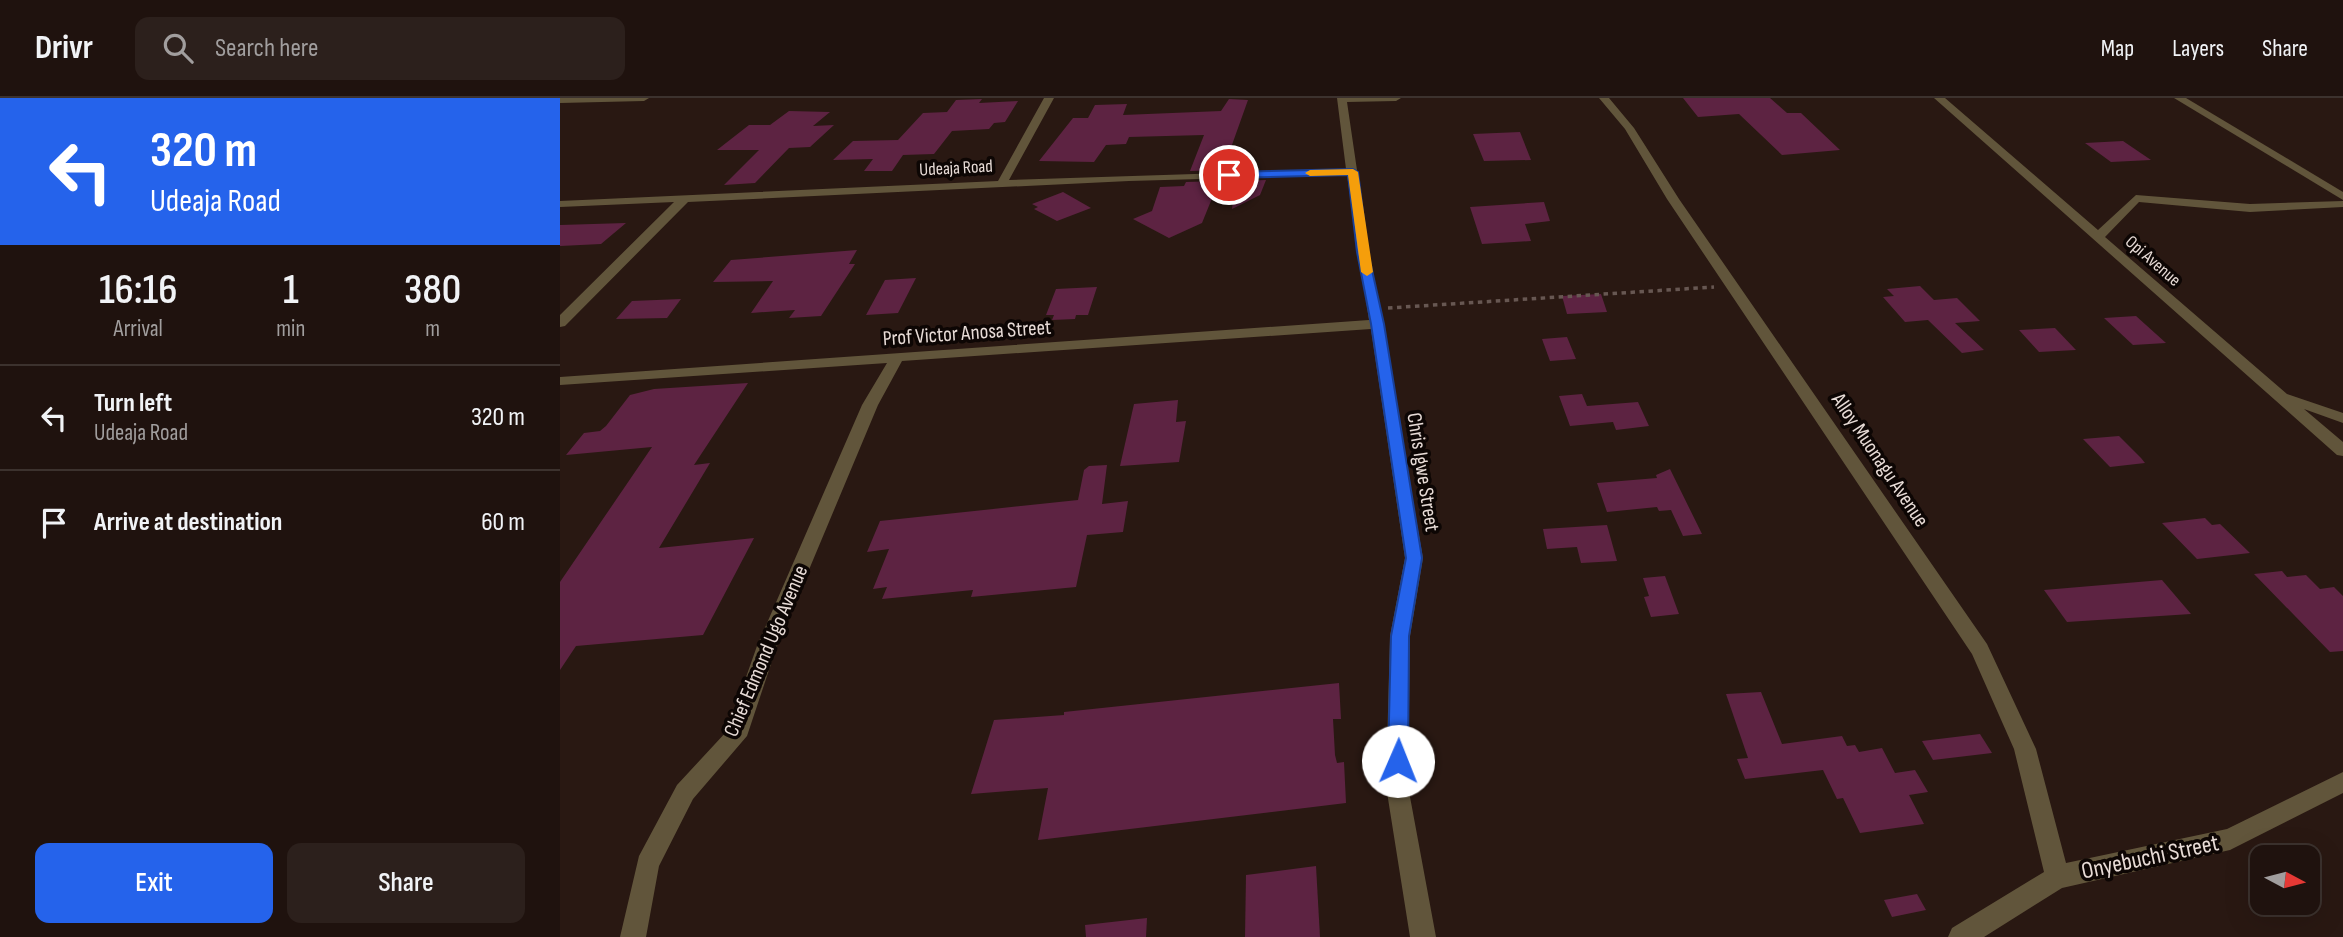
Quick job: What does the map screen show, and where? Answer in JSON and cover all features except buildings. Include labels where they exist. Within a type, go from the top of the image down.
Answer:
[{"type":"street","points":[[560,100],[644,98]]},
{"type":"street","points":[[1002,184],[1049,98]]},
{"type":"street","points":[[1342,98],[1396,98]]},
{"type":"street","name":"Chris Igwe Street","points":[[1342,98],[1363,252],[1376,316],[1414,558],[1400,636],[1397,786],[1423,937]]},
{"type":"street","name":"Alloy Muonagu Avenue","points":[[1604,98],[1629,128],[1673,199],[1980,650],[2025,749],[2057,877]]},
{"type":"street","name":"Opi Avenue","points":[[1939,98],[2343,451]]},
{"type":"street","points":[[2179,98],[2343,197]]},
{"type":"street","name":"Udeaja Road","points":[[560,204],[1002,184],[1353,172]]},
{"type":"street","points":[[2098,237],[2136,198],[2250,208],[2343,204]]},
{"type":"street","points":[[560,323],[684,199]]},
{"type":"street","name":"Prof Victor Anosa Street","points":[[560,381],[896,359],[1376,316]]},
{"type":"street","name":"Chief Edmond Ugo Avenue","points":[[633,937],[647,864],[685,792],[736,736],[767,646],[870,405],[896,359]]},
{"type":"street","points":[[2277,393],[2343,418]]},
{"type":"street","name":"Onyebuchi Street","points":[[1961,937],[2057,877],[2230,839],[2343,782]]},
{"type":"path","points":[[1376,316],[1569,294],[1733,286]]},
{"type":"slow traffic","points":[[1310,173],[1353,172],[1367,272]]},
{"type":"route","points":[[1229,175],[1353,172],[1363,252],[1414,558],[1400,636],[1398,761]]}]
